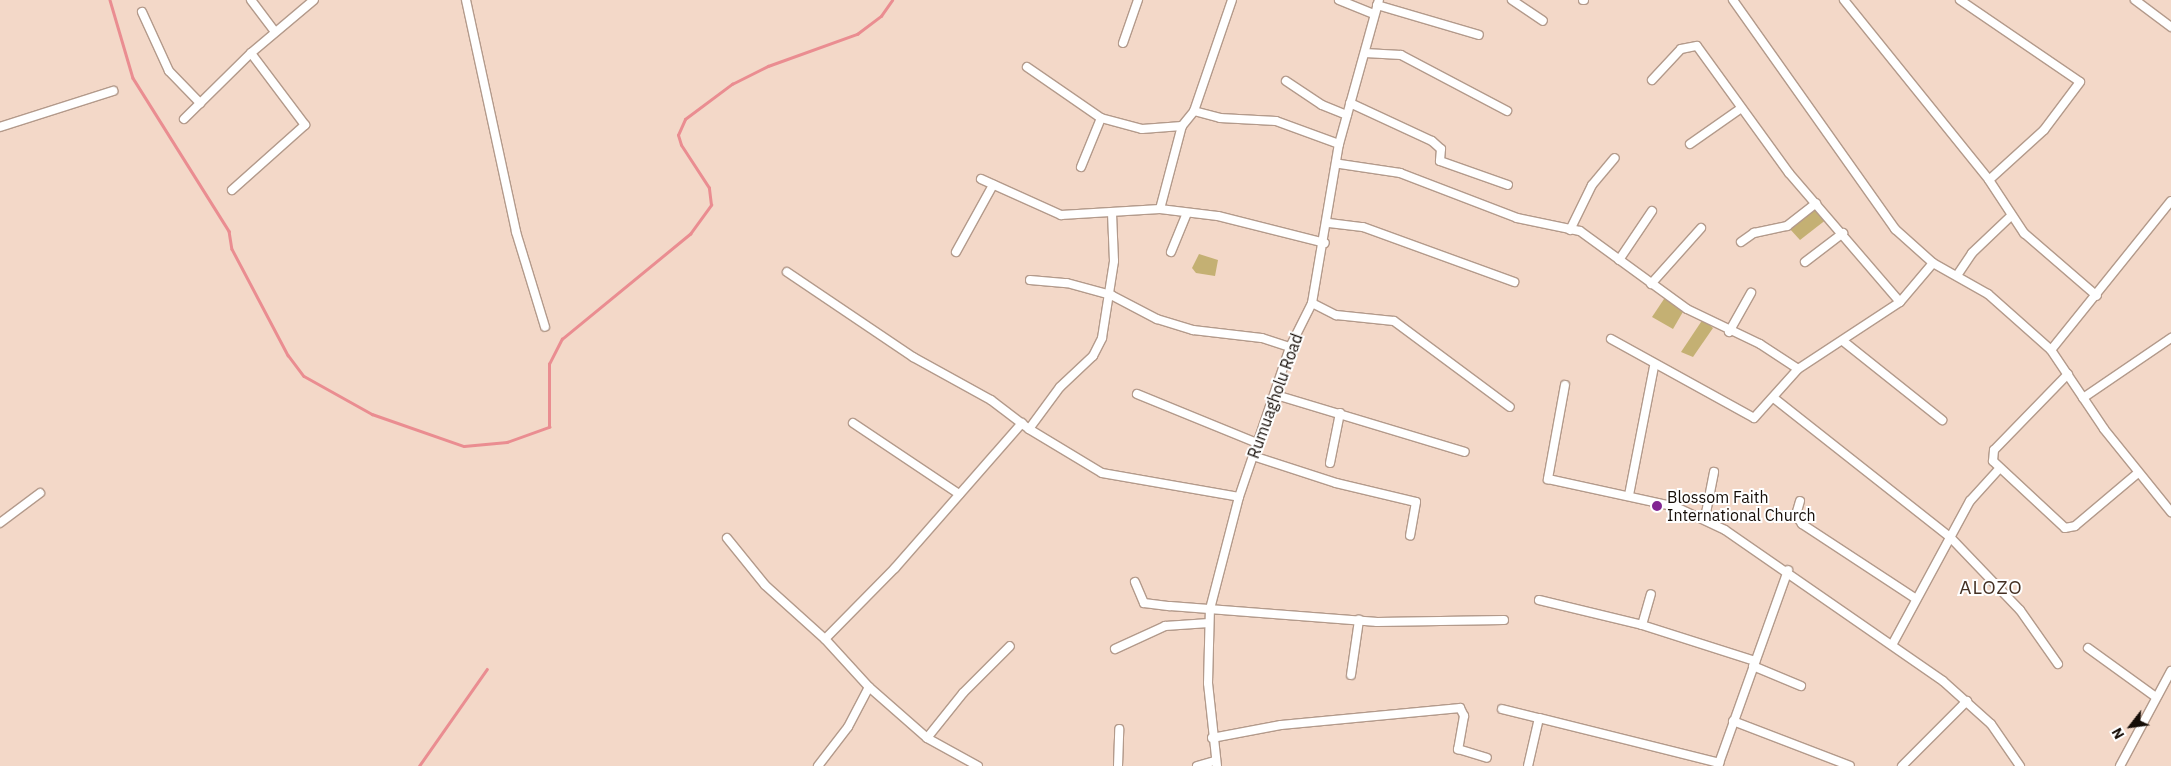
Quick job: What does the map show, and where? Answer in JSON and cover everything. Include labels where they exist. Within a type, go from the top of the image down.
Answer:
[{"type":"street","points":[[251,0],[274,31]]},
{"type":"street","points":[[184,120],[250,52],[314,0]]},
{"type":"street","points":[[466,0],[516,232],[545,327]]},
{"type":"street","points":[[1123,44],[1138,0]]},
{"type":"street","points":[[1160,209],[1182,126],[1194,111],[1232,0]]},
{"type":"street","points":[[1339,0],[1374,14]]},
{"type":"street","points":[[1512,0],[1543,21]]},
{"type":"street","points":[[1733,0],[1843,161],[1895,229],[1933,263],[1958,274],[2013,314],[2051,350],[2083,398],[2138,472],[2171,512]]},
{"type":"street","points":[[1844,0],[1989,180],[2010,217],[2097,296]]},
{"type":"street","points":[[1960,0],[2080,82],[2044,130],[1989,180]]},
{"type":"street","points":[[2135,0],[2171,27]]},
{"type":"street","points":[[1378,2],[1478,35]]},
{"type":"street","name":"Rumuagholu Road","points":[[1216,764],[1212,738],[1210,609],[1239,497],[1257,443],[1276,394],[1290,347],[1312,303],[1340,164],[1340,144],[1378,2]]},
{"type":"street","points":[[142,12],[169,71],[200,103]]},
{"type":"street","points":[[1652,80],[1681,49],[1695,44],[1720,74],[1740,109],[1900,302]]},
{"type":"street","points":[[232,190],[305,125],[250,52]]},
{"type":"street","points":[[1365,53],[1401,55],[1507,111]]},
{"type":"street","points":[[1027,67],[1101,118],[1142,130],[1182,126]]},
{"type":"street","points":[[1286,81],[1322,106],[1347,115]]},
{"type":"street","points":[[0,127],[113,91]]},
{"type":"street","points":[[1350,103],[1432,140],[1441,149],[1440,161],[1508,185]]},
{"type":"street","points":[[1690,144],[1740,109]]},
{"type":"street","points":[[1194,111],[1220,118],[1276,121],[1340,144]]},
{"type":"street","points":[[1081,167],[1101,118]]},
{"type":"street","points":[[1570,230],[1592,185],[1614,158]]},
{"type":"street","points":[[1340,164],[1400,172],[1517,218],[1570,230],[1594,239],[1651,284],[1729,332],[1760,344],[1798,369]]},
{"type":"street","points":[[981,179],[1061,215],[1160,209],[1187,213],[1325,243]]},
{"type":"street","points":[[956,252],[993,184]]},
{"type":"street","points":[[2051,350],[2097,296],[2171,201]]},
{"type":"street","points":[[1741,242],[1754,233],[1787,226],[1816,203]]},
{"type":"street","points":[[1619,260],[1652,211]]},
{"type":"street","points":[[1029,429],[1060,387],[1093,356],[1111,295],[1112,213]]},
{"type":"street","points":[[1171,252],[1187,213]]},
{"type":"street","points":[[1958,274],[1972,253],[2010,217]]},
{"type":"street","points":[[1329,223],[1363,227],[1514,282]]},
{"type":"street","points":[[1651,284],[1701,228]]},
{"type":"street","points":[[1806,262],[1843,233]]},
{"type":"street","points":[[1610,339],[1654,366],[1754,418],[1774,399],[1798,369],[1900,302],[1933,263]]},
{"type":"street","points":[[787,272],[1029,429],[1102,473],[1239,497]]},
{"type":"street","points":[[1030,280],[1067,283],[1111,295],[1157,319],[1193,330],[1262,338],[1290,347]]},
{"type":"street","points":[[1729,332],[1751,293]]},
{"type":"street","points":[[1312,303],[1336,315],[1394,320],[1510,407]]},
{"type":"street","points":[[2083,398],[2171,338]]},
{"type":"street","points":[[1843,341],[1942,420]]},
{"type":"street","points":[[1629,495],[1654,366]]},
{"type":"street","points":[[2068,374],[1994,450],[1991,456],[1999,469],[2065,528],[2075,526],[2138,472]]},
{"type":"street","points":[[1565,385],[1548,479],[1629,495],[1705,518],[1788,570],[1967,701],[1991,724],[2020,766]]},
{"type":"street","points":[[1137,394],[1257,443]]},
{"type":"street","points":[[1276,394],[1465,452]]},
{"type":"street","points":[[1774,399],[1950,537],[2020,610],[2058,664]]},
{"type":"street","points":[[1330,463],[1340,413]]},
{"type":"street","points":[[853,423],[959,494]]},
{"type":"street","points":[[825,639],[895,568],[1022,423]]},
{"type":"street","points":[[1253,456],[1321,479],[1416,502],[1410,535]]},
{"type":"street","points":[[1892,645],[1970,501],[1999,469]]},
{"type":"street","points":[[1705,518],[1714,472]]},
{"type":"street","points":[[0,523],[40,493]]},
{"type":"street","points":[[1800,501],[1796,516],[1802,524],[1916,599]]},
{"type":"street","points":[[727,538],[764,585],[825,639],[869,688],[927,738],[972,765]]},
{"type":"street","points":[[1502,710],[1718,764],[1788,570]]},
{"type":"street","points":[[1135,582],[1144,603],[1358,620],[1504,620]]},
{"type":"street","points":[[1642,624],[1651,594]]},
{"type":"street","points":[[1539,600],[1642,624],[1754,663],[1801,686]]},
{"type":"street","points":[[1351,675],[1358,620]]},
{"type":"street","points":[[1114,649],[1165,626],[1209,623]]},
{"type":"street","points":[[927,738],[973,681],[1010,646]]},
{"type":"street","points":[[2088,648],[2156,697]]},
{"type":"street","points":[[2121,766],[2171,670]]},
{"type":"street","points":[[818,766],[848,727],[869,688]]},
{"type":"street","points":[[1902,766],[1967,701]]},
{"type":"street","points":[[1212,738],[1281,725],[1460,708],[1464,716],[1458,749],[1487,758]]},
{"type":"street","points":[[1528,766],[1539,718]]},
{"type":"street","points":[[1733,721],[1850,766]]},
{"type":"street","points":[[1118,766],[1119,729]]},
{"type":"street","points":[[1197,766],[1216,764]]},
{"type":"shaded area","points":[[1816,208],[1827,219],[1800,240],[1789,228]]},
{"type":"shaded area","points":[[1199,254],[1218,260],[1215,276],[1196,273],[1192,268]]},
{"type":"shaded area","points":[[1666,296],[1684,310],[1673,329],[1652,317]]},
{"type":"shaded area","points":[[1703,319],[1713,328],[1693,357],[1681,352]]},
{"type":"waterway","points":[[110,0],[133,78],[229,231],[232,249],[288,355],[304,376],[372,414],[464,446],[507,442],[549,427],[549,364],[562,339],[690,234],[711,205],[709,188],[681,145],[678,135],[685,119],[732,84],[768,66],[857,34],[881,16],[892,0]]},
{"type":"waterway","points":[[419,766],[487,669]]},
{"type":"place","name":"Blossom Faith International Church","points":[[1657,506]]},
{"type":"district","name":"ALOZO","points":[[1991,588]]}]
